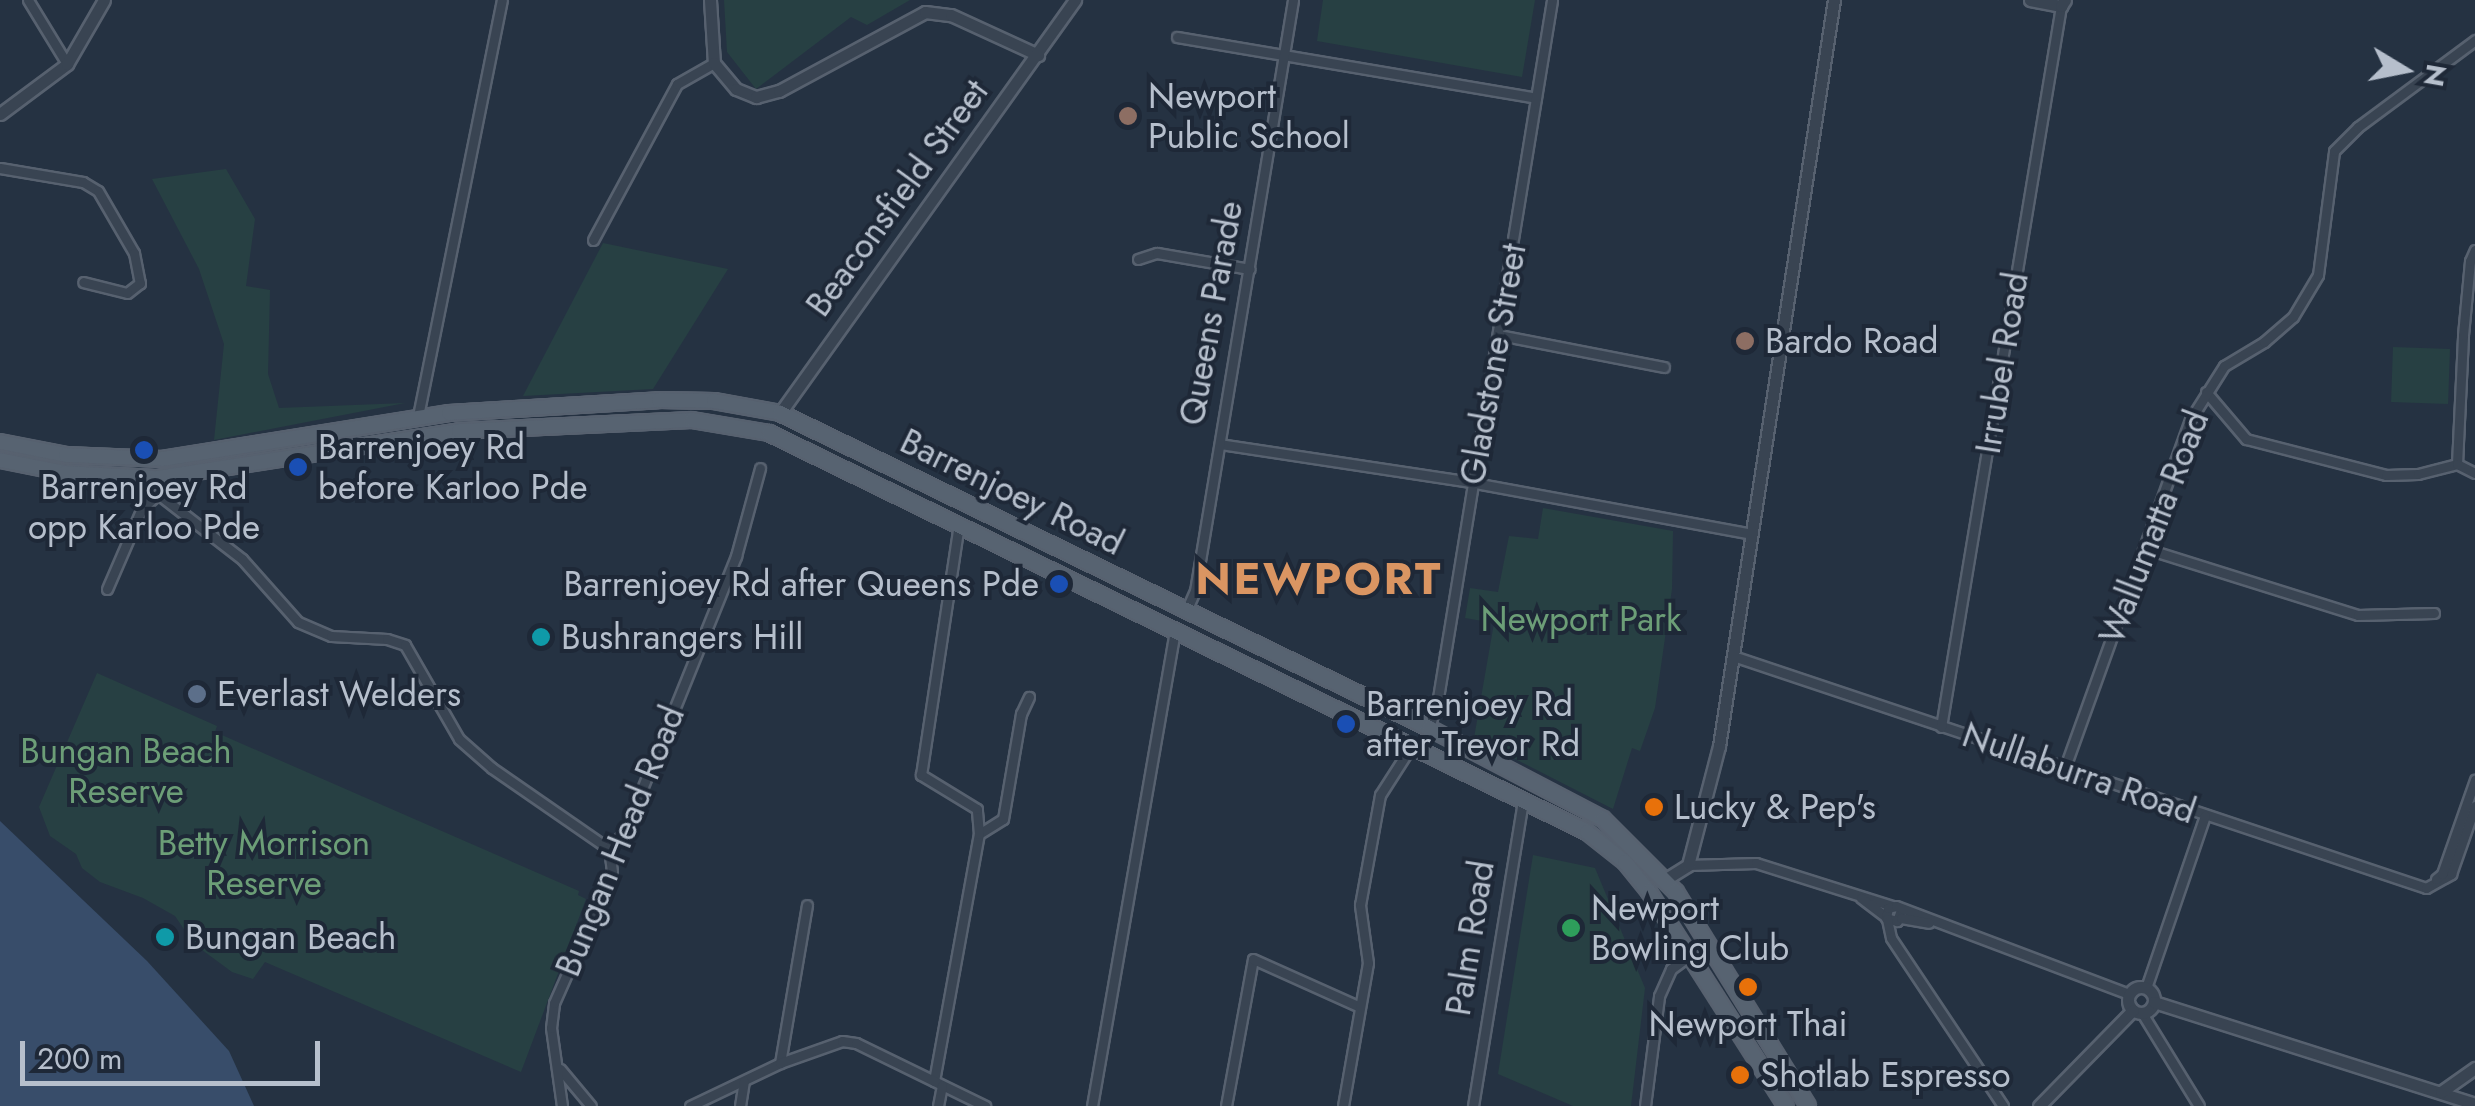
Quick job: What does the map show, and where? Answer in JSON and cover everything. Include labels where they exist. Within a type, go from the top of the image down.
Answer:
[{"type":"main road","name":"Barrenjoey Road","points":[[0,442],[53,453],[144,459],[202,454],[418,416],[659,400],[714,401],[780,414],[1429,728],[1603,819],[1666,878],[1700,926],[1808,1106]]},
{"type":"main road","name":"Beaconsfield Street","points":[[769,433],[780,414]]},
{"type":"main road","name":"Barrenjoey Road","points":[[0,460],[157,486],[460,432],[692,420],[769,433],[1587,832],[1625,862],[1649,892],[1786,1106]]},
{"type":"main road","points":[[144,459],[157,486]]},
{"type":"main road","name":"Queens Parade","points":[[1175,631],[1186,611]]},
{"type":"main road","points":[[1410,748],[1429,728]]},
{"type":"main road","name":"Palm Road","points":[[1523,802],[1532,781]]},
{"type":"main road","points":[[1649,892],[1666,878]]},
{"type":"main road","points":[[1700,926],[1690,955],[1722,963]]},
{"type":"street","points":[[28,0],[67,64]]},
{"type":"street","points":[[0,114],[67,64],[104,0]]},
{"type":"street","points":[[418,416],[502,0]]},
{"type":"street","points":[[710,0],[714,63],[736,88],[761,96],[779,92],[925,12],[951,15],[1038,55]]},
{"type":"street","name":"Beaconsfield Street","points":[[780,414],[1075,0]]},
{"type":"street","name":"Queens Parade","points":[[1186,611],[1194,591],[1220,444],[1294,0]]},
{"type":"street","name":"Gladstone Street","points":[[1429,728],[1438,698],[1552,0]]},
{"type":"street","points":[[1688,865],[1716,760],[1834,0]]},
{"type":"street","points":[[2030,0],[2063,3]]},
{"type":"street","name":"Irrubel Road","points":[[1942,727],[2063,3]]},
{"type":"street","points":[[1178,38],[1536,98]]},
{"type":"street","name":"Wallumatta Road","points":[[2065,767],[2190,420],[2224,366],[2264,342],[2293,317],[2318,274],[2338,146],[2475,40]]},
{"type":"street","points":[[592,240],[676,84],[714,63]]},
{"type":"street","points":[[0,168],[83,182],[98,191],[134,253],[140,282],[127,293],[83,282]]},
{"type":"street","points":[[2457,464],[2462,335],[2470,261],[2475,250]]},
{"type":"street","points":[[1138,258],[1158,253],[1250,269]]},
{"type":"street","points":[[1499,335],[1664,367]]},
{"type":"street","points":[[2206,392],[2246,440],[2386,475],[2418,474],[2457,464],[2475,473]]},
{"type":"street","points":[[1220,444],[1752,534]]},
{"type":"street","name":"Bungan Head Road","points":[[562,1106],[552,1028],[554,1003],[612,872],[609,850],[625,831],[736,556],[760,468]]},
{"type":"street","points":[[107,588],[142,508],[157,486],[242,559],[298,622],[331,636],[387,639],[405,645],[460,740],[492,768],[609,850]]},
{"type":"street","points":[[938,1106],[938,1083],[979,834],[977,809],[921,775],[959,525]]},
{"type":"street","points":[[2144,548],[2358,616],[2434,613]]},
{"type":"street","points":[[1092,1106],[1175,631]]},
{"type":"street","name":"Nullaburra Road","points":[[1733,656],[2426,888]]},
{"type":"street","points":[[979,834],[1004,819],[1021,714],[1029,697]]},
{"type":"street","points":[[1343,1106],[1368,950],[1360,905],[1380,795],[1410,748]]},
{"type":"street","points":[[2426,888],[2442,874],[2475,780]]},
{"type":"street","name":"Palm Road","points":[[1473,1106],[1523,802]]},
{"type":"street","points":[[2426,888],[2452,874],[2475,806]]},
{"type":"street","points":[[2205,816],[2146,988],[2154,1002],[2475,1104]]},
{"type":"street","points":[[1666,878],[1688,865],[1756,864],[1859,896],[1894,915],[1932,923],[2130,994],[2200,1106]]},
{"type":"street","points":[[780,1063],[806,905]]},
{"type":"street","points":[[1894,915],[1887,930],[2003,1106]]},
{"type":"street","points":[[1645,1106],[1659,996],[1670,969],[1690,955]]},
{"type":"street","points":[[1226,1106],[1253,959],[1360,1007]]},
{"type":"street","points":[[2130,994],[2137,987],[2146,988]]},
{"type":"street","points":[[2039,1106],[2138,1011],[2154,1002]]},
{"type":"street","points":[[690,1106],[780,1063],[849,1042],[985,1106]]},
{"type":"street","points":[[558,1067],[591,1106]]},
{"type":"street","points":[[2441,1092],[2475,1068]]},
{"type":"street","points":[[740,1106],[744,1082]]},
{"type":"green space","points":[[724,0],[910,0],[867,25],[851,17],[756,89],[727,52]]},
{"type":"green space","points":[[1323,0],[1535,0],[1522,77],[1317,41]]},
{"type":"green space","points":[[226,169],[255,219],[246,286],[270,290],[268,374],[279,408],[405,403],[214,440],[224,344],[199,269],[152,179]]},
{"type":"green space","points":[[603,243],[728,269],[653,389],[523,396]]},
{"type":"green space","points":[[2393,347],[2450,349],[2448,404],[2391,402]]},
{"type":"green space","name":"Newport Park","points":[[1543,508],[1673,531],[1672,589],[1655,708],[1640,751],[1632,748],[1613,809],[1474,738],[1494,623],[1465,618],[1470,588],[1498,592],[1509,536],[1538,539]]},
{"type":"green space","name":"Betty Morrison Reserve","points":[[97,673],[217,726],[215,732],[579,891],[578,895],[586,899],[521,1072],[265,962],[253,979],[232,972],[194,944],[175,916],[143,898],[100,882],[82,868],[76,854],[50,836],[39,807]]},
{"type":"green space","name":"Newport Bowling Club","points":[[1533,855],[1595,868],[1645,988],[1631,1106],[1573,1106],[1498,1074]]},
{"type":"water","points":[[0,821],[147,961],[229,1051],[254,1106],[0,1106]]},
{"type":"place","name":"Newport Public School","points":[[1128,116]]},
{"type":"place","name":"Bardo Road","points":[[1745,341]]},
{"type":"place","name":"Barrenjoey Rd opp Karloo Pde","points":[[144,450]]},
{"type":"place","name":"Barrenjoey Rd before Karloo Pde","points":[[298,467]]},
{"type":"place","name":"Barrenjoey Rd after Queens Pde","points":[[1059,584]]},
{"type":"place","name":"Bushrangers Hill","points":[[541,637]]},
{"type":"place","name":"Everlast Welders","points":[[197,694]]},
{"type":"place","name":"Barrenjoey Rd after Trevor Rd","points":[[1346,724]]},
{"type":"place","name":"Lucky & Pep's","points":[[1654,807]]},
{"type":"place","name":"Newport Bowling Club","points":[[1571,928]]},
{"type":"place","name":"Bungan Beach","points":[[165,937]]},
{"type":"place","name":"Newport Thai","points":[[1748,987]]},
{"type":"place","name":"Shotlab Espresso","points":[[1740,1075]]},
{"type":"district","name":"NEWPORT","points":[[1319,579]]},
{"type":"park label","name":"Bungan Beach Reserve","points":[[126,771]]}]
